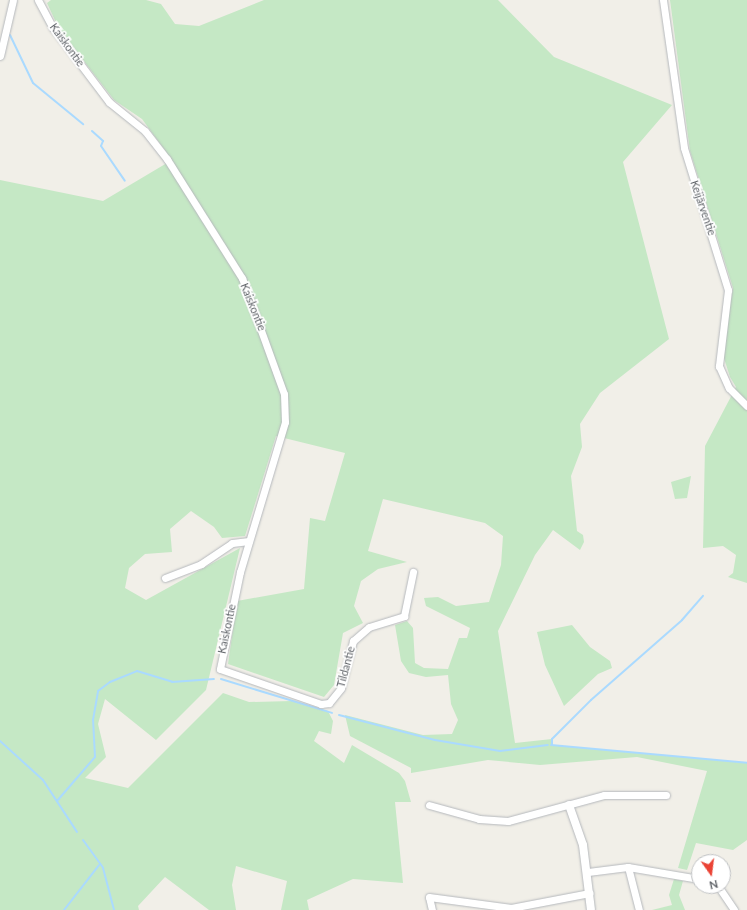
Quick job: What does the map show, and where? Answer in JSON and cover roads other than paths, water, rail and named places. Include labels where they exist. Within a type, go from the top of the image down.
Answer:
[{"type":"street","points":[[0,56],[13,0]]},
{"type":"street","name":"Kaiskontie","points":[[38,0],[52,28],[105,97],[145,131],[167,159],[242,278],[256,312],[282,388],[286,414],[229,613],[220,670]]},
{"type":"street","name":"Keijärventie","points":[[663,0],[684,148],[728,290],[719,366],[729,388],[747,406]]},
{"type":"street","points":[[165,578],[201,564],[232,543],[249,541]]},
{"type":"street","name":"Tildantie","points":[[220,670],[321,704],[329,703],[338,695],[353,641],[368,627],[404,616],[414,572]]},
{"type":"street","points":[[429,805],[479,819],[508,821],[620,792],[666,795]]},
{"type":"street","points":[[568,805],[580,833],[588,872],[591,910]]},
{"type":"street","points":[[588,872],[628,867],[691,878]]},
{"type":"street","points":[[628,867],[639,910]]},
{"type":"street","points":[[432,910],[429,898],[511,908],[590,893]]},
{"type":"street","points":[[723,894],[734,910]]},
{"type":"waterway","points":[[10,35],[33,83],[83,124]]},
{"type":"waterway","points":[[92,131],[103,141],[101,146],[125,181]]},
{"type":"waterway","points":[[552,745],[552,739],[591,700],[682,620],[703,596]]},
{"type":"waterway","points":[[57,801],[95,757],[93,720],[98,691],[110,682],[137,671],[172,682],[214,679]]},
{"type":"waterway","points":[[221,679],[332,713]]},
{"type":"waterway","points":[[339,715],[435,740],[500,751],[548,745]]},
{"type":"waterway","points":[[0,741],[43,780],[77,832]]},
{"type":"waterway","points":[[551,745],[747,763]]},
{"type":"waterway","points":[[83,840],[103,868],[114,910]]},
{"type":"waterway","points":[[64,910],[99,865]]}]
